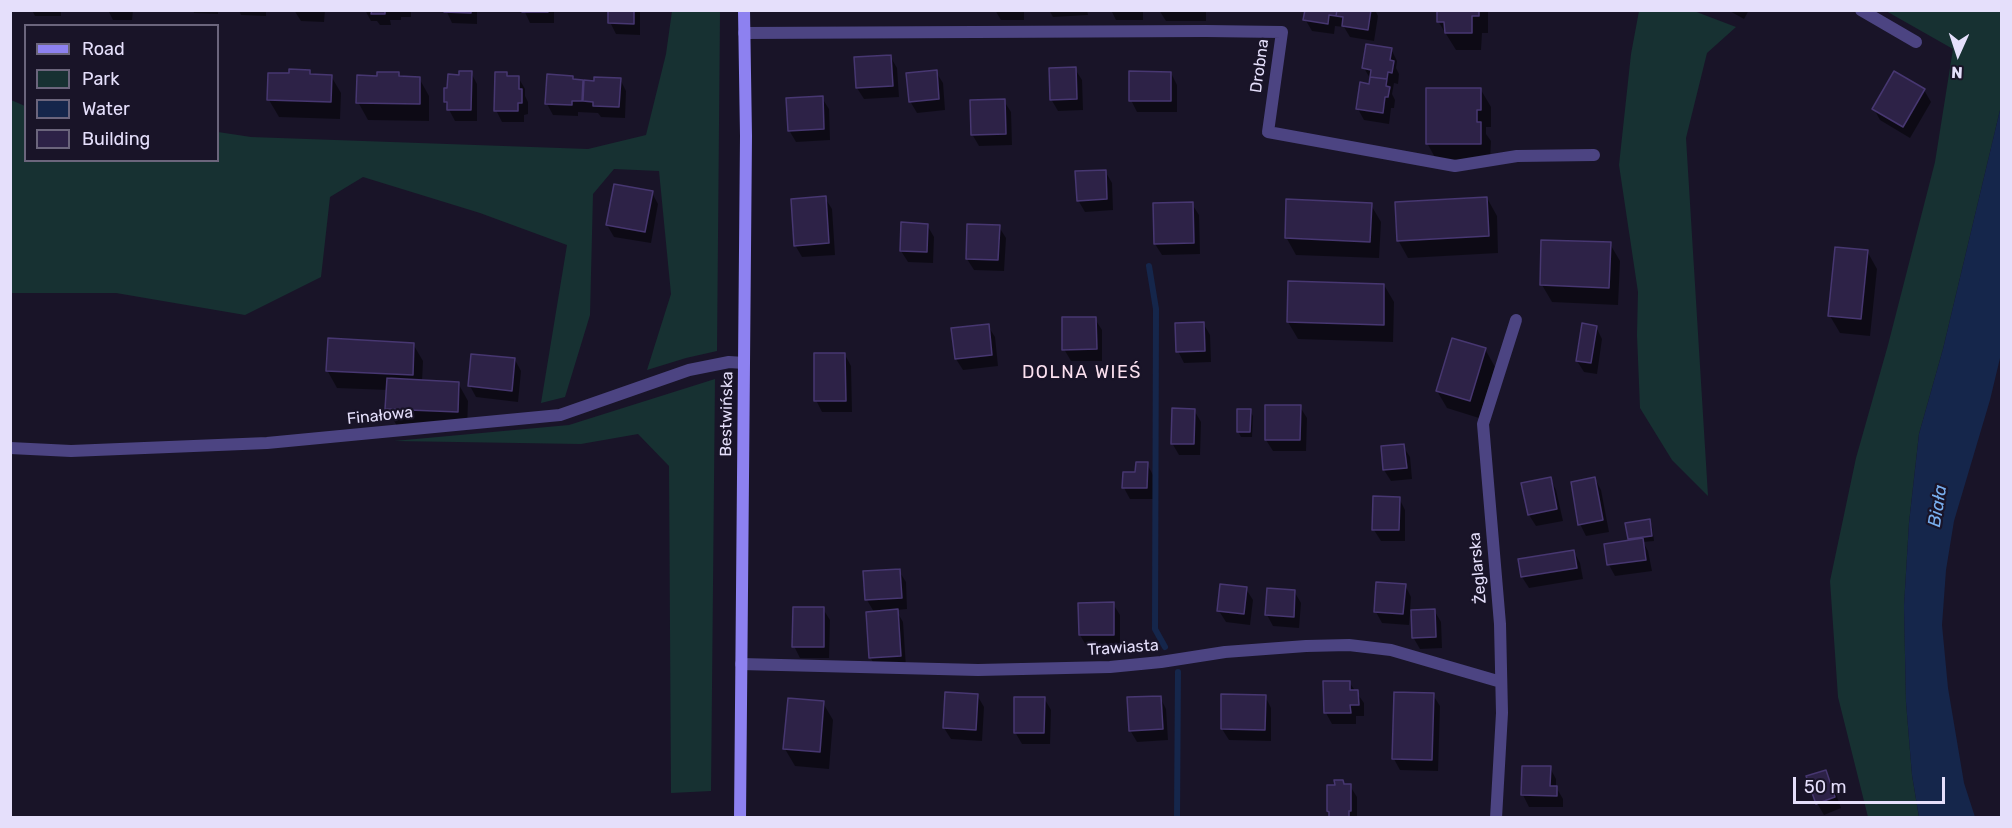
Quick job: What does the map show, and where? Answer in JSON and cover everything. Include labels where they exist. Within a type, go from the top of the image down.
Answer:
[{"type":"street","name":"Bestwińska","points":[[740,818],[744,10]]},
{"type":"street","points":[[1862,10],[1916,42]]},
{"type":"street","name":"Drobna","points":[[744,33],[1282,32],[1268,132],[1455,166],[1517,156],[1594,156]]},
{"type":"street","name":"Żeglarska","points":[[1496,818],[1502,713],[1500,624],[1483,424],[1516,320]]},
{"type":"street","name":"Finałowa","points":[[10,448],[71,451],[267,443],[560,415],[689,370],[729,363],[744,363]]},
{"type":"street","name":"Trawiasta","points":[[741,664],[978,670],[1110,667],[1225,652],[1349,645],[1391,650],[1501,682]]},
{"type":"green space","points":[[672,11],[720,11],[717,351],[647,370],[671,294],[659,171],[614,169],[593,194],[590,315],[565,397],[541,403],[567,245],[480,213],[363,177],[330,197],[321,277],[245,315],[116,293],[11,293],[11,100],[24,106],[24,162],[219,162],[219,132],[251,137],[588,149],[646,135],[666,54]]},
{"type":"green space","points":[[1639,11],[1694,11],[1736,27],[1707,53],[1686,138],[1708,496],[1672,460],[1640,408],[1638,292],[1619,165],[1631,54]]},
{"type":"green space","points":[[1886,11],[2001,11],[2001,106],[1943,349],[1919,434],[1909,523],[1904,606],[1906,702],[1912,775],[1919,817],[1868,817],[1838,697],[1830,581],[1856,458],[1935,162],[1953,49]]},
{"type":"green space","points":[[715,379],[711,791],[671,793],[669,466],[638,434],[581,444],[394,441],[569,425]]},
{"type":"water","name":"Biała","points":[[2001,106],[2001,354],[1990,400],[1954,521],[1946,570],[1942,625],[1948,688],[1964,783],[1975,817],[1919,817],[1912,775],[1906,702],[1904,606],[1909,523],[1919,434],[1943,349]]},
{"type":"building","points":[[372,10],[385,10],[385,14],[371,14]]},
{"type":"building","points":[[444,10],[471,10],[471,13],[444,12]]},
{"type":"building","points":[[522,10],[548,10],[548,12],[522,12]]},
{"type":"building","points":[[608,10],[634,10],[634,24],[608,23]]},
{"type":"building","points":[[1305,10],[1337,10],[1336,16],[1329,15],[1328,24],[1303,20]]},
{"type":"building","points":[[1337,10],[1371,10],[1368,30],[1342,26],[1343,17],[1336,16]]},
{"type":"building","points":[[1437,10],[1479,10],[1479,16],[1472,16],[1472,33],[1445,33],[1444,22],[1437,22]]},
{"type":"building","points":[[1366,44],[1392,48],[1390,60],[1394,61],[1392,73],[1388,72],[1387,79],[1370,77],[1371,70],[1362,68]]},
{"type":"building","points":[[891,55],[893,86],[856,88],[854,57]]},
{"type":"building","points":[[1076,67],[1077,99],[1050,100],[1049,68]]},
{"type":"building","points":[[289,69],[310,70],[310,74],[332,75],[331,102],[267,100],[268,73],[289,73]]},
{"type":"building","points":[[937,70],[939,99],[909,102],[906,73]]},
{"type":"building","points":[[459,71],[472,71],[471,110],[447,110],[447,102],[444,102],[444,88],[447,88],[448,74],[459,75]]},
{"type":"building","points":[[1129,71],[1171,72],[1171,101],[1129,101]]},
{"type":"building","points":[[1894,71],[1925,89],[1903,127],[1872,109]]},
{"type":"building","points":[[377,72],[399,72],[399,76],[420,77],[420,104],[356,103],[357,75],[377,76]]},
{"type":"building","points":[[495,72],[507,72],[507,76],[519,76],[522,103],[518,103],[518,111],[494,111]]},
{"type":"building","points":[[547,74],[573,76],[573,79],[583,80],[582,101],[572,101],[572,105],[545,104]]},
{"type":"building","points":[[594,77],[621,78],[619,107],[593,106],[593,102],[583,101],[584,80],[594,81]]},
{"type":"building","points":[[1370,77],[1387,79],[1386,86],[1390,87],[1388,97],[1385,97],[1383,113],[1356,109],[1360,82],[1369,84]]},
{"type":"building","points":[[1426,88],[1481,88],[1481,110],[1477,110],[1477,122],[1481,122],[1481,144],[1426,144]]},
{"type":"building","points":[[823,96],[824,129],[788,131],[786,98]]},
{"type":"building","points":[[1005,99],[1006,134],[971,135],[970,100]]},
{"type":"building","points":[[1106,170],[1107,199],[1077,201],[1075,171]]},
{"type":"building","points":[[614,184],[653,191],[645,232],[606,225]]},
{"type":"building","points":[[826,196],[829,243],[794,246],[791,199]]},
{"type":"building","points":[[1487,197],[1489,236],[1397,241],[1395,202]]},
{"type":"building","points":[[1286,199],[1372,203],[1370,242],[1285,238]]},
{"type":"building","points":[[1193,202],[1194,243],[1154,244],[1153,203]]},
{"type":"building","points":[[901,222],[928,224],[927,252],[900,251]]},
{"type":"building","points":[[967,224],[1000,225],[998,260],[966,259]]},
{"type":"building","points":[[1541,240],[1611,242],[1609,288],[1540,285]]},
{"type":"building","points":[[1835,247],[1868,250],[1861,319],[1828,316]]},
{"type":"building","points":[[1288,281],[1384,284],[1384,325],[1287,322]]},
{"type":"building","points":[[1062,317],[1096,317],[1097,349],[1062,350]]},
{"type":"building","points":[[1204,322],[1205,351],[1176,352],[1175,323]]},
{"type":"building","points":[[1582,323],[1597,326],[1591,363],[1576,361]]},
{"type":"building","points":[[989,324],[992,355],[955,359],[951,328]]},
{"type":"building","points":[[328,338],[414,343],[413,375],[326,371]]},
{"type":"building","points":[[1452,338],[1486,348],[1470,401],[1436,391]]},
{"type":"building","points":[[814,353],[845,353],[846,401],[814,401]]},
{"type":"building","points":[[471,354],[515,358],[512,391],[468,386]]},
{"type":"building","points":[[387,378],[459,382],[458,412],[385,409]]},
{"type":"building","points":[[1265,405],[1301,405],[1300,440],[1265,440]]},
{"type":"building","points":[[1172,408],[1195,409],[1194,444],[1171,444]]},
{"type":"building","points":[[1237,409],[1251,409],[1250,432],[1237,432]]},
{"type":"building","points":[[1404,444],[1407,468],[1383,470],[1381,446]]},
{"type":"building","points":[[1136,462],[1148,462],[1147,488],[1122,488],[1123,472],[1135,472]]},
{"type":"building","points":[[1551,477],[1557,509],[1528,515],[1521,483]]},
{"type":"building","points":[[1595,477],[1603,520],[1578,525],[1571,482]]},
{"type":"building","points":[[1373,496],[1400,497],[1399,530],[1372,530]]},
{"type":"building","points":[[1650,519],[1652,536],[1628,539],[1625,523]]},
{"type":"building","points":[[1643,538],[1646,560],[1607,565],[1604,544]]},
{"type":"building","points":[[1574,550],[1577,568],[1521,577],[1518,559]]},
{"type":"building","points":[[900,569],[902,598],[865,600],[863,571]]},
{"type":"building","points":[[1376,582],[1406,584],[1403,614],[1374,612]]},
{"type":"building","points":[[1220,584],[1247,587],[1244,614],[1217,611]]},
{"type":"building","points":[[1267,588],[1295,590],[1294,617],[1265,615]]},
{"type":"building","points":[[1114,602],[1114,635],[1079,635],[1078,603]]},
{"type":"building","points":[[793,607],[824,607],[824,647],[792,647]]},
{"type":"building","points":[[898,609],[901,656],[869,658],[866,612]]},
{"type":"building","points":[[1435,609],[1436,637],[1412,638],[1411,610]]},
{"type":"building","points":[[1323,681],[1350,681],[1350,690],[1358,690],[1359,705],[1350,705],[1351,713],[1324,713]]},
{"type":"building","points":[[945,692],[978,694],[976,730],[943,728]]},
{"type":"building","points":[[1394,692],[1434,693],[1432,760],[1392,759]]},
{"type":"building","points":[[1221,694],[1266,695],[1265,730],[1221,729]]},
{"type":"building","points":[[1161,696],[1163,729],[1129,731],[1127,697]]},
{"type":"building","points":[[1014,697],[1045,697],[1044,733],[1014,733]]},
{"type":"building","points":[[788,698],[824,701],[820,752],[783,749]]},
{"type":"building","points":[[1522,766],[1551,766],[1550,786],[1557,786],[1557,796],[1521,795]]},
{"type":"building","points":[[1826,770],[1835,797],[1816,804],[1806,776]]},
{"type":"building","points":[[1334,780],[1343,780],[1344,784],[1351,784],[1349,818],[1329,818],[1327,785],[1335,785]]},
{"type":"waterway","points":[[1149,266],[1156,309],[1155,629],[1165,647]]},
{"type":"waterway","points":[[1177,818],[1178,672]]},
{"type":"district","name":"DOLNA WIEŚ","points":[[1082,373]]}]
